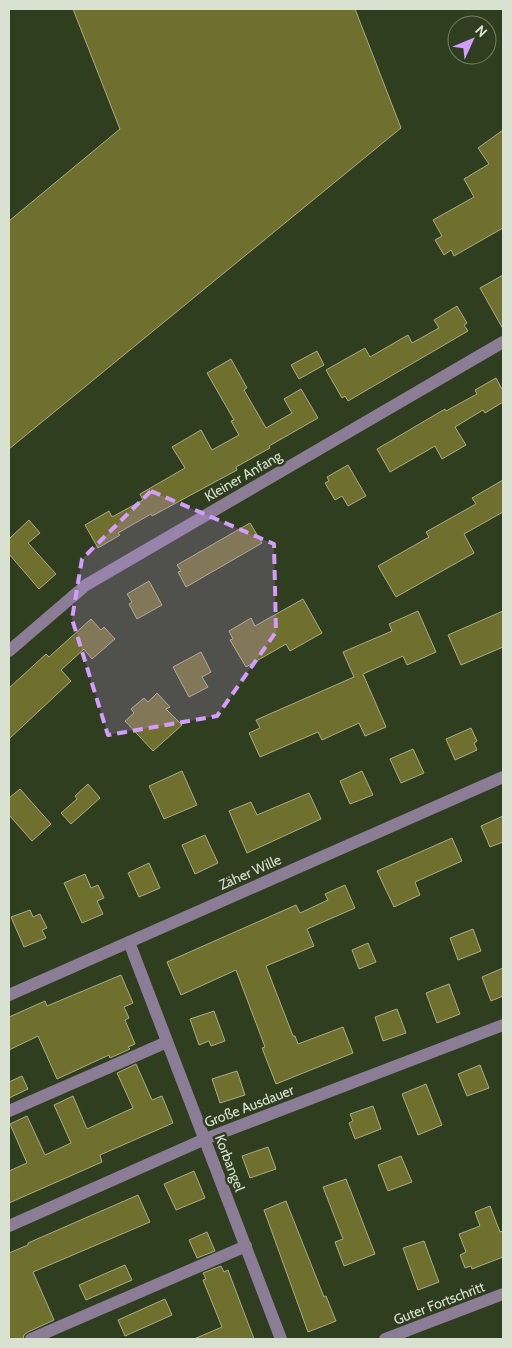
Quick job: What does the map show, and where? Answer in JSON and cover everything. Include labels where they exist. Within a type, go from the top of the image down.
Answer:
[{"type":"street","name":"Kleiner Anfang","points":[[9,651],[86,585],[503,342]]},
{"type":"street","name":"Zäher Wille","points":[[9,995],[503,777]]},
{"type":"street","name":"Korbangel","points":[[129,942],[281,1339]]},
{"type":"street","name":"Große Ausdauer","points":[[9,1226],[205,1139],[503,1025]]},
{"type":"street","points":[[9,1111],[167,1042]]},
{"type":"street","points":[[31,1339],[246,1246]]},
{"type":"street","name":"Guter Fortschritt","points":[[385,1339],[503,1294]]},
{"type":"highlighted area","points":[[151,491],[274,544],[276,632],[217,716],[108,735],[72,619],[82,559]]},
{"type":"building","points":[[73,9],[355,9],[401,128],[9,449],[9,221],[120,129]]},
{"type":"building","points":[[503,130],[503,228],[454,256],[451,250],[444,255],[435,240],[442,236],[433,220],[474,197],[464,179],[489,164],[478,148]]},
{"type":"building","points":[[503,275],[503,329],[480,288]]},
{"type":"building","points":[[457,306],[467,323],[464,325],[468,331],[348,401],[345,396],[342,398],[326,370],[365,348],[370,357],[408,335],[412,343],[439,328],[434,320]]},
{"type":"building","points":[[317,351],[324,365],[299,379],[291,365]]},
{"type":"building","points":[[231,359],[247,388],[244,390],[266,428],[292,413],[284,399],[301,389],[318,418],[236,467],[237,470],[152,516],[151,514],[118,533],[120,535],[98,548],[85,525],[109,511],[112,517],[143,500],[140,494],[185,468],[172,447],[201,430],[212,450],[239,435],[231,421],[234,420],[207,373]]},
{"type":"building","points":[[496,378],[503,391],[503,402],[485,413],[483,410],[455,427],[466,445],[442,459],[435,446],[390,472],[377,449],[445,409],[446,411],[477,394],[475,390]]},
{"type":"building","points":[[348,465],[366,496],[348,506],[342,496],[335,500],[325,483],[329,481],[327,477]]},
{"type":"building","points":[[503,480],[503,512],[464,534],[474,553],[396,597],[378,566],[429,537],[426,532],[476,504],[472,498]]},
{"type":"building","points":[[29,520],[40,533],[28,543],[56,574],[39,589],[9,554],[9,539]]},
{"type":"building","points":[[250,523],[262,543],[186,587],[178,572],[181,571],[177,565]]},
{"type":"building","points":[[149,581],[162,605],[137,619],[129,604],[132,602],[127,594]]},
{"type":"building","points":[[303,599],[322,633],[290,651],[286,644],[246,667],[230,640],[233,639],[229,631],[251,618],[255,626]]},
{"type":"building","points":[[418,611],[436,652],[407,665],[403,656],[363,674],[386,727],[365,736],[359,723],[322,740],[318,732],[260,757],[249,733],[260,728],[256,720],[354,677],[343,652],[392,631],[389,624]]},
{"type":"building","points":[[503,611],[503,647],[461,665],[448,635]]},
{"type":"building","points":[[91,619],[101,630],[104,627],[115,639],[92,659],[84,649],[61,670],[71,681],[9,739],[9,688],[46,654],[49,657]]},
{"type":"building","points":[[201,652],[211,672],[202,677],[208,687],[189,697],[173,667]]},
{"type":"building","points":[[157,693],[170,707],[166,709],[182,725],[153,751],[125,721],[134,713],[131,709],[144,698],[148,702]]},
{"type":"building","points":[[471,728],[477,741],[474,743],[477,750],[455,760],[446,739]]},
{"type":"building","points":[[413,749],[424,773],[401,783],[390,759]]},
{"type":"building","points":[[182,771],[197,805],[164,819],[149,786]]},
{"type":"building","points":[[362,771],[373,795],[350,804],[340,781]]},
{"type":"building","points":[[88,784],[100,798],[71,824],[61,813],[77,799],[75,796]]},
{"type":"building","points":[[20,789],[51,824],[32,841],[9,815],[9,798]]},
{"type":"building","points":[[309,793],[321,819],[247,853],[229,811],[251,802],[257,815]]},
{"type":"building","points":[[503,816],[503,842],[490,847],[481,826]]},
{"type":"building","points":[[205,835],[218,863],[195,874],[182,845]]},
{"type":"building","points":[[452,838],[462,861],[415,882],[420,895],[394,907],[377,871]]},
{"type":"building","points":[[149,863],[160,888],[139,897],[128,873]]},
{"type":"building","points":[[85,874],[91,888],[98,885],[104,898],[97,901],[103,914],[82,923],[64,883]]},
{"type":"building","points":[[345,885],[355,908],[307,929],[314,946],[266,966],[293,1036],[295,1036],[298,1044],[343,1027],[353,1053],[276,1084],[262,1048],[265,1047],[236,970],[181,995],[167,962],[296,905],[300,913],[328,900],[325,894]]},
{"type":"building","points":[[30,910],[33,917],[40,914],[47,928],[42,930],[46,938],[24,947],[11,917]]},
{"type":"building","points":[[473,929],[481,951],[458,960],[450,938]]},
{"type":"building","points":[[368,943],[376,962],[359,969],[352,950]]},
{"type":"building","points":[[503,968],[503,996],[491,1001],[482,977]]},
{"type":"building","points":[[121,975],[133,1003],[124,1007],[129,1018],[125,1020],[135,1044],[128,1047],[130,1049],[110,1058],[109,1055],[57,1079],[38,1036],[9,1050],[9,1017],[45,1001],[47,1006]]},
{"type":"building","points":[[449,984],[460,1014],[437,1023],[426,993]]},
{"type":"building","points":[[397,1009],[406,1033],[383,1041],[375,1017]]},
{"type":"building","points":[[214,1011],[225,1041],[211,1046],[209,1041],[199,1045],[190,1019]]},
{"type":"building","points":[[136,1064],[152,1100],[162,1096],[173,1123],[100,1155],[102,1162],[9,1203],[9,1171],[27,1163],[10,1124],[27,1116],[45,1155],[71,1143],[54,1105],[73,1096],[87,1129],[133,1108],[117,1073]]},
{"type":"building","points":[[480,1065],[489,1088],[467,1096],[458,1074]]},
{"type":"building","points":[[237,1071],[245,1095],[220,1103],[212,1079]]},
{"type":"building","points":[[22,1076],[28,1089],[9,1098],[9,1082]]},
{"type":"building","points":[[426,1084],[442,1125],[418,1135],[402,1094]]},
{"type":"building","points":[[373,1106],[381,1129],[355,1139],[349,1123],[353,1121],[350,1114]]},
{"type":"building","points":[[268,1147],[276,1169],[250,1178],[242,1156]]},
{"type":"building","points":[[401,1156],[412,1182],[388,1191],[378,1165]]},
{"type":"building","points":[[194,1171],[205,1198],[176,1210],[164,1184]]},
{"type":"building","points":[[346,1179],[375,1254],[344,1266],[335,1242],[343,1239],[323,1187]]},
{"type":"building","points":[[138,1195],[150,1222],[33,1272],[54,1320],[28,1332],[24,1335],[23,1339],[9,1339],[9,1253]]},
{"type":"building","points":[[286,1201],[324,1297],[326,1296],[336,1321],[308,1332],[264,1210]]},
{"type":"building","points":[[490,1206],[500,1232],[503,1231],[503,1257],[472,1269],[471,1266],[465,1268],[460,1255],[466,1252],[459,1234],[480,1226],[475,1212]]},
{"type":"building","points":[[207,1232],[215,1251],[197,1258],[189,1240]]},
{"type":"building","points":[[424,1241],[439,1282],[418,1290],[403,1248]]},
{"type":"building","points":[[125,1265],[132,1280],[86,1300],[79,1285]]},
{"type":"building","points":[[221,1266],[224,1272],[228,1270],[254,1339],[194,1339],[222,1327],[203,1280],[206,1279],[203,1273]]},
{"type":"building","points":[[165,1299],[172,1315],[125,1336],[118,1320]]}]
